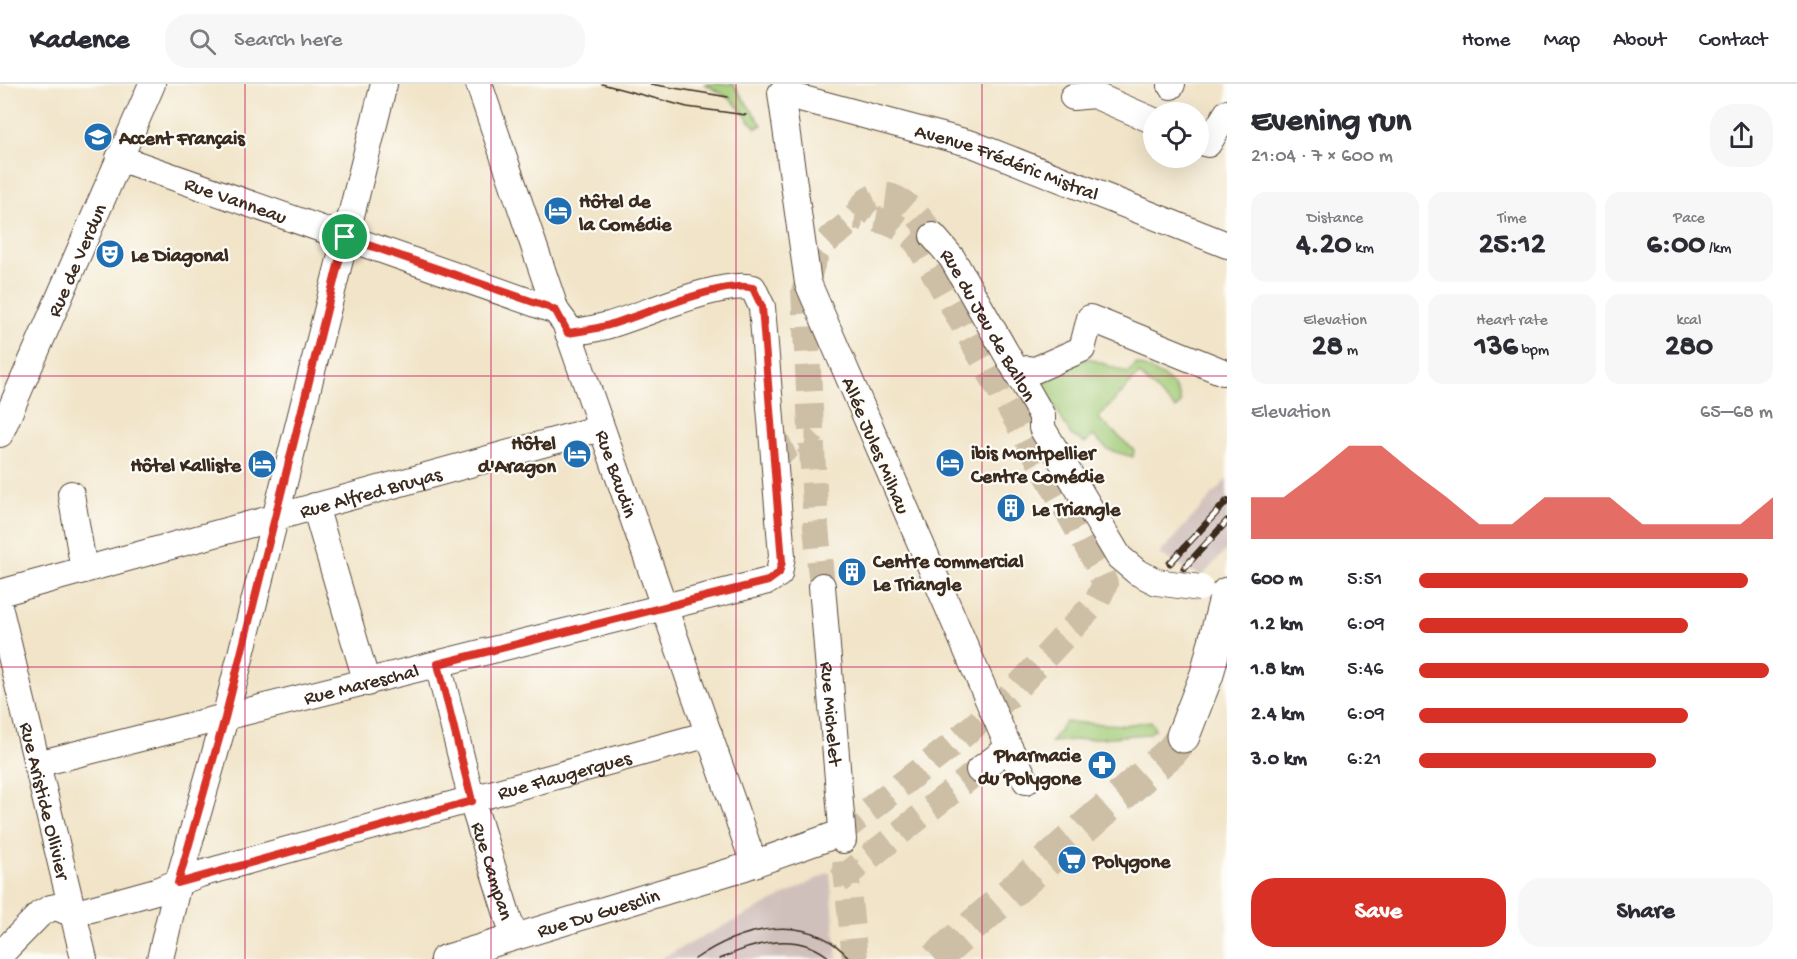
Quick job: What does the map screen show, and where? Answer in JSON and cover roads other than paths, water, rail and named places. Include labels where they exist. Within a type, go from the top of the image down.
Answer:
[{"type":"street","name":"Rue de Verdun","points":[[0,434],[152,84]]},
{"type":"street","points":[[160,959],[178,883],[225,718],[384,84]]},
{"type":"street","name":"Rue Baudin","points":[[479,84],[754,864]]},
{"type":"street","points":[[1080,92],[1143,117]]},
{"type":"street","name":"Avenue Frédéric Mistral","points":[[781,93],[972,144],[1227,245]]},
{"type":"street","name":"Allée Jules Milhau","points":[[781,93],[808,283],[1009,748],[1026,781]]},
{"type":"street","points":[[1211,144],[1227,113]]},
{"type":"street","name":"Rue Vanneau","points":[[119,158],[345,237],[562,322]]},
{"type":"street","name":"Rue du Jeu de Ballon","points":[[933,236],[952,258],[1023,371],[1042,416],[1042,428],[1119,557],[1141,565],[1157,582],[1214,591],[1227,589]]},
{"type":"street","name":"Rue Mareschal","points":[[37,764],[768,581],[779,573],[782,562],[762,307],[753,288],[745,286],[716,291],[608,325],[562,322]]},
{"type":"street","points":[[1023,371],[1035,370],[1082,349],[1090,318],[1223,372]]},
{"type":"street","name":"Rue Alfred Bruyas","points":[[0,593],[601,428]]},
{"type":"street","points":[[71,494],[84,570]]},
{"type":"street","points":[[315,506],[367,683]]},
{"type":"street","name":"Rue Michelet","points":[[822,586],[840,837]]},
{"type":"street","points":[[1183,736],[1207,674],[1214,591]]},
{"type":"street","name":"Rue Aristide Ollivier","points":[[0,610],[84,959]]},
{"type":"street","name":"Rue Campan","points":[[438,664],[472,801],[514,937]]},
{"type":"street","name":"Rue Flaugergues","points":[[73,914],[709,734]]},
{"type":"street","points":[[979,770],[1009,748]]},
{"type":"street","name":"Rue Du Guesclin","points":[[443,959],[840,837]]},
{"type":"street","points":[[0,955],[45,911],[56,907],[73,914]]},
{"type":"tunnel","points":[[822,586],[816,527],[804,291],[812,265],[822,246],[852,221],[867,201],[877,196],[886,195],[905,204],[933,236]]},
{"type":"tunnel","points":[[838,834],[947,749],[1010,695],[1097,601],[1105,584],[1098,566],[918,244],[904,231],[890,223],[855,217]]},
{"type":"tunnel","points":[[775,463],[784,450],[796,443],[806,442],[814,450]]},
{"type":"tunnel","points":[[935,959],[1172,751],[1183,736]]},
{"type":"tunnel","points":[[839,881],[979,770]]},
{"type":"tunnel","points":[[845,861],[855,959]]},
{"type":"tram line","points":[[602,84],[687,107],[746,115]]},
{"type":"tram line","points":[[650,84],[728,97]]},
{"type":"tram line","points":[[695,959],[733,939],[753,932],[774,929],[795,929],[815,934],[833,944],[850,959]]},
{"type":"tram line","points":[[720,959],[747,948],[776,942],[805,944],[831,959]]},
{"type":"railway","points":[[1170,563],[1227,501]]},
{"type":"railway","points":[[1184,568],[1227,521]]},
{"type":"place","name":"Accent Français","points":[[98,137]]},
{"type":"place","name":"Hôtel de la Comédie","points":[[558,211]]},
{"type":"place","name":"Le Diagonal","points":[[110,254]]},
{"type":"place","name":"Hôtel d'Aragon","points":[[577,454]]},
{"type":"place","name":"ibis Montpellier Centre Comédie","points":[[950,463]]},
{"type":"place","name":"Hôtel Kalliste","points":[[262,464]]},
{"type":"place","name":"Le Triangle","points":[[1011,508]]},
{"type":"place","name":"Centre commercial Le Triangle","points":[[852,572]]},
{"type":"place","name":"Pharmacie du Polygone","points":[[1102,765]]},
{"type":"place","name":"Polygone","points":[[1072,860]]}]
